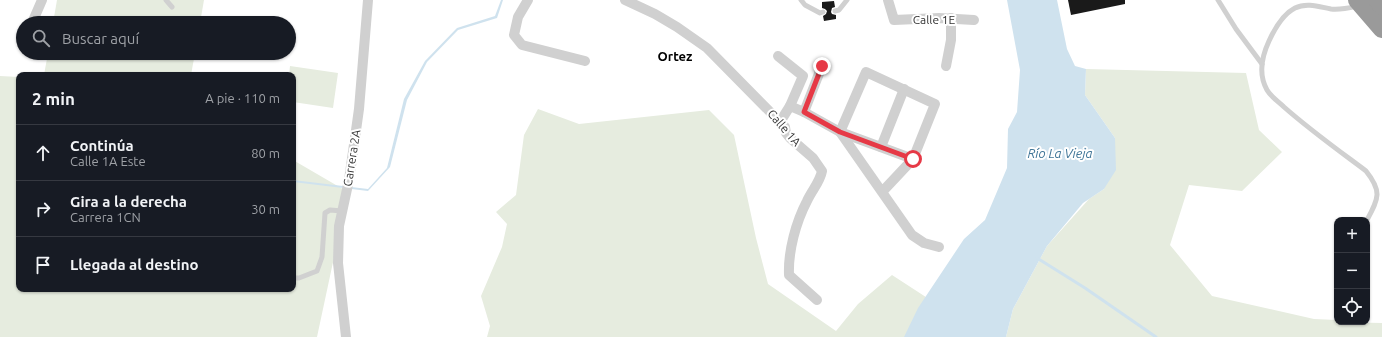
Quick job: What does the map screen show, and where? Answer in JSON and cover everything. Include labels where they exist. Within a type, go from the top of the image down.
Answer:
[{"type":"highway","points":[[1366,2],[1382,6]]},
{"type":"highway","points":[[1366,2],[1382,29]]},
{"type":"street","points":[[35,16],[42,0]]},
{"type":"street","name":"Carrera 2A","points":[[346,337],[338,263],[339,226],[349,180],[359,109],[368,0]]},
{"type":"street","points":[[528,0],[518,17],[514,34],[522,45],[585,61]]},
{"type":"street","name":"Calle 1A","points":[[625,0],[655,14],[707,48],[785,127],[786,133],[790,138],[813,158],[822,171],[820,179],[807,201],[795,232],[788,265],[789,275],[817,300]]},
{"type":"street","name":"Calle 1E","points":[[888,0],[894,20],[951,18],[958,20],[974,20]]},
{"type":"street","points":[[946,66],[951,40],[951,18]]},
{"type":"street","points":[[778,56],[803,76],[790,106],[780,122]]},
{"type":"street","points":[[804,112],[822,66]]},
{"type":"street","points":[[840,132],[866,72],[935,104],[913,159],[882,192]]},
{"type":"street","points":[[880,147],[904,89]]},
{"type":"street","points":[[790,106],[840,132],[913,159]]},
{"type":"street","points":[[840,132],[912,235],[924,243],[939,247]]},
{"type":"lane","points":[[166,0],[172,7]]},
{"type":"lane","points":[[801,0],[804,5],[820,13],[823,12]]},
{"type":"lane","points":[[835,11],[839,10],[847,0]]},
{"type":"lane","points":[[1218,0],[1236,29],[1262,64]]},
{"type":"lane","points":[[1366,2],[1346,9],[1332,9],[1308,5],[1296,7],[1279,23],[1264,51],[1262,64],[1264,83],[1268,92],[1304,125],[1366,170],[1375,180],[1379,190],[1376,203],[1369,217]]},
{"type":"lane","points":[[296,278],[317,271],[322,257],[325,213],[330,210],[343,207]]},
{"type":"shaded area","points":[[57,0],[204,0],[201,16],[54,16]]},
{"type":"shaded area","points":[[47,60],[194,60],[192,72],[45,72]]},
{"type":"shaded area","points":[[290,66],[338,73],[333,108],[296,102],[296,72],[289,72]]},
{"type":"shaded area","points":[[1086,69],[1246,73],[1259,130],[1282,152],[1242,191],[1189,185],[1170,245],[1212,296],[1314,319],[1334,320],[1334,325],[1370,325],[1370,323],[1382,323],[1382,337],[1006,337],[1013,309],[1047,246],[1089,199],[1104,189],[1115,138],[1085,95]]},
{"type":"shaded area","points":[[0,76],[16,77],[16,292],[296,292],[296,162],[348,192],[317,337],[0,337]]},
{"type":"shaded area","points":[[538,109],[579,124],[709,110],[734,135],[756,238],[768,284],[836,331],[858,304],[892,275],[932,301],[923,337],[487,337],[490,326],[481,296],[502,247],[507,224],[496,212],[516,195],[524,135]]},
{"type":"water","points":[[501,0],[503,0],[497,18],[458,30],[427,62],[407,100],[390,167],[368,191],[296,182],[296,180],[368,189],[387,168],[404,99],[425,61],[457,28],[495,16]]},
{"type":"water","name":"Río La Vieja","points":[[1007,0],[1057,0],[1067,49],[1075,66],[1086,69],[1085,95],[1115,138],[1116,170],[1104,189],[1083,203],[1047,246],[1013,309],[1006,337],[904,337],[918,308],[964,239],[985,220],[1007,168],[1008,129],[1017,112],[1020,70]]},
{"type":"building","points":[[1068,0],[1125,0],[1125,4],[1071,15]]},
{"type":"building","points":[[834,1],[835,7],[832,8],[831,12],[832,14],[836,15],[836,19],[824,21],[823,16],[827,11],[822,8],[822,2]]},
{"type":"waterway","points":[[1037,258],[1085,288],[1156,337]]},
{"type":"district","name":"Ortez","points":[[675,56]]},
{"type":"route","points":[[822,66],[804,112],[840,132],[913,159]]}]
